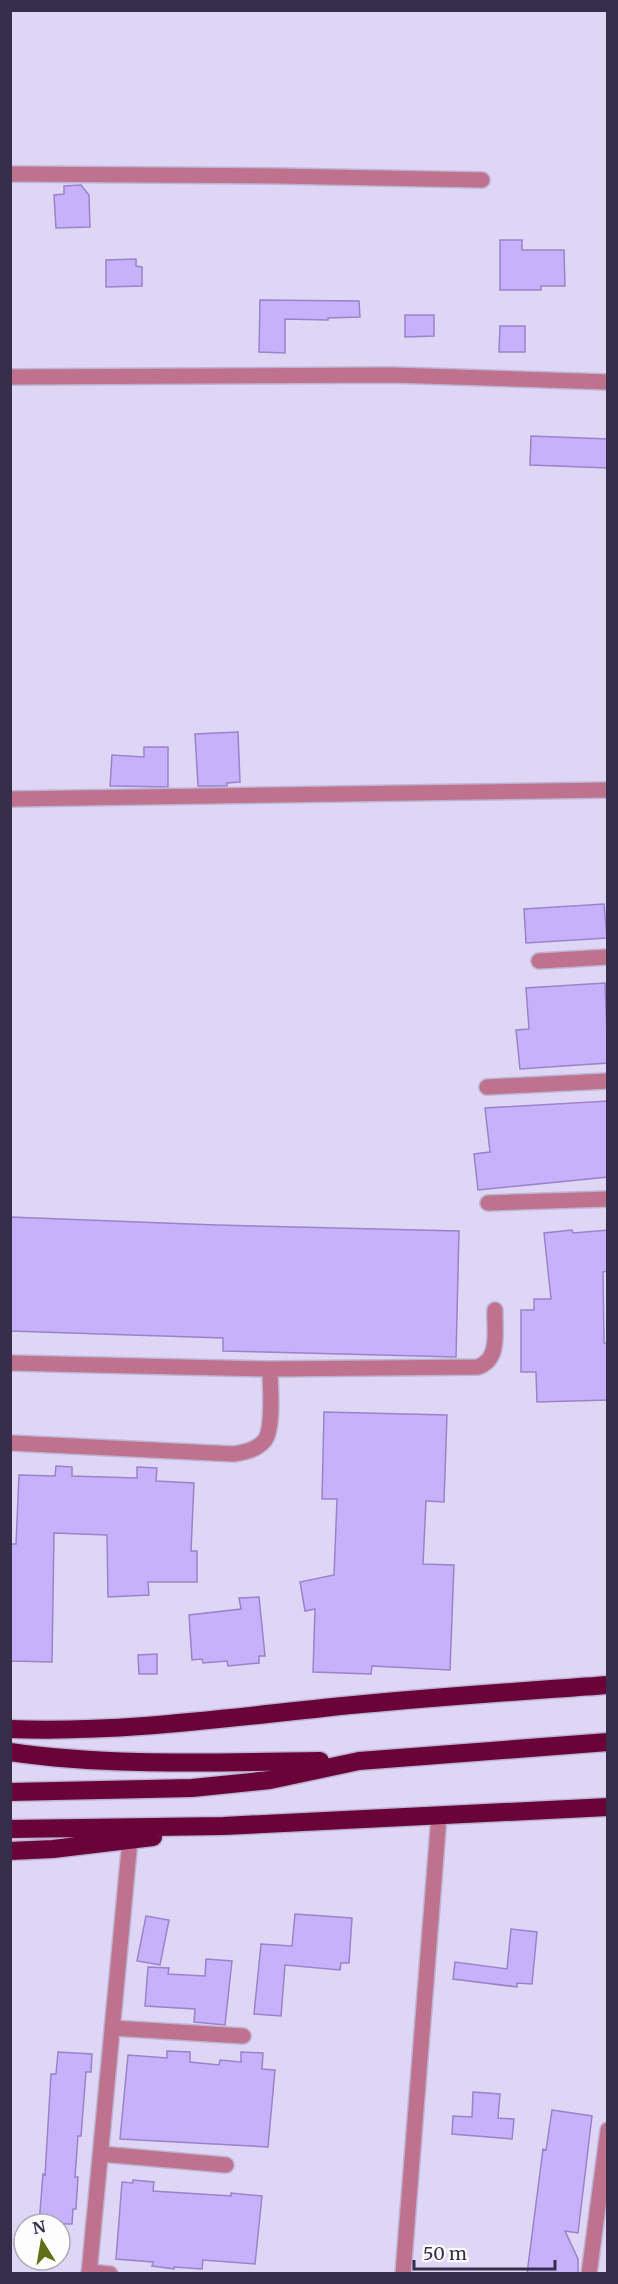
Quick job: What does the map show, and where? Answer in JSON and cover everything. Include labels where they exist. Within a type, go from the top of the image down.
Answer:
[{"type":"highway","points":[[10,1728],[153,1726],[399,1700],[608,1685]]},
{"type":"highway","points":[[10,1752],[177,1763],[359,1761],[608,1742]]},
{"type":"highway","points":[[10,1792],[192,1788],[270,1780],[359,1761]]},
{"type":"highway","points":[[10,1829],[223,1826],[608,1807]]},
{"type":"highway","points":[[10,1851],[53,1849],[130,1840],[223,1826]]},
{"type":"street","points":[[10,174],[482,180]]},
{"type":"street","points":[[10,377],[392,375],[608,382]]},
{"type":"street","points":[[10,799],[608,790]]},
{"type":"street","points":[[539,961],[608,957]]},
{"type":"street","points":[[487,1087],[608,1081]]},
{"type":"street","points":[[488,1203],[608,1199]]},
{"type":"street","points":[[10,1363],[270,1369],[478,1367],[489,1361],[494,1353],[495,1311]]},
{"type":"street","points":[[10,1443],[234,1454],[253,1450],[265,1440],[269,1426],[270,1369]]},
{"type":"street","points":[[403,2274],[439,1816]]},
{"type":"street","points":[[110,2274],[89,2273],[130,1840]]},
{"type":"street","points":[[112,2028],[243,2036]]},
{"type":"street","points":[[589,2274],[608,2130]]},
{"type":"street","points":[[101,2154],[226,2165]]},
{"type":"building","points":[[81,185],[89,195],[90,227],[56,228],[54,195],[64,194],[64,186]]},
{"type":"building","points":[[500,240],[522,240],[522,250],[564,250],[565,286],[541,286],[541,290],[500,290]]},
{"type":"building","points":[[136,259],[136,266],[142,267],[142,286],[106,287],[106,260]]},
{"type":"building","points":[[260,300],[359,301],[360,317],[328,318],[328,320],[285,319],[285,353],[259,352]]},
{"type":"building","points":[[405,315],[434,315],[434,336],[405,337]]},
{"type":"building","points":[[500,326],[525,326],[525,352],[499,352]]},
{"type":"building","points":[[531,436],[608,439],[608,468],[530,465]]},
{"type":"building","points":[[238,732],[240,782],[227,783],[227,786],[198,786],[195,734]]},
{"type":"building","points":[[144,747],[168,747],[168,787],[110,786],[112,755],[144,757]]},
{"type":"building","points":[[604,904],[607,938],[526,943],[524,909]]},
{"type":"building","points":[[605,983],[608,1063],[520,1069],[516,1030],[529,1029],[526,988]]},
{"type":"building","points":[[608,1101],[608,1177],[478,1190],[474,1154],[490,1152],[485,1108]]},
{"type":"building","points":[[10,1217],[459,1231],[456,1357],[223,1351],[223,1338],[10,1331]]},
{"type":"building","points":[[572,1230],[573,1233],[608,1230],[608,1271],[603,1272],[604,1343],[608,1343],[608,1400],[537,1402],[536,1372],[521,1372],[521,1310],[534,1310],[534,1299],[551,1299],[544,1233]]},
{"type":"building","points":[[324,1412],[447,1415],[444,1502],[426,1501],[423,1564],[454,1565],[450,1670],[372,1666],[371,1674],[313,1672],[315,1609],[305,1611],[300,1582],[334,1575],[337,1499],[322,1499]]},
{"type":"building","points":[[56,1466],[72,1467],[72,1476],[137,1478],[137,1467],[157,1468],[156,1481],[194,1483],[191,1551],[197,1551],[197,1582],[148,1582],[149,1595],[108,1597],[107,1535],[54,1533],[52,1662],[10,1661],[10,1544],[16,1544],[19,1475],[55,1476]]},
{"type":"building","points":[[259,1597],[265,1656],[259,1656],[259,1663],[228,1666],[227,1661],[203,1663],[202,1659],[192,1660],[189,1615],[241,1609],[239,1598]]},
{"type":"building","points":[[157,1654],[157,1674],[139,1674],[138,1655]]},
{"type":"building","points":[[295,1914],[352,1918],[349,1963],[341,1963],[340,1970],[285,1965],[281,2016],[254,2014],[261,1944],[292,1946]]},
{"type":"building","points":[[146,1916],[169,1920],[160,1965],[137,1961]]},
{"type":"building","points":[[511,1929],[537,1932],[532,1984],[517,1983],[517,1987],[453,1979],[455,1962],[507,1969]]},
{"type":"building","points":[[206,1959],[232,1961],[225,2025],[194,2022],[195,2009],[145,2006],[148,1967],[169,1968],[168,1974],[205,1976]]},
{"type":"building","points":[[167,2051],[190,2052],[190,2062],[219,2065],[220,2060],[241,2062],[241,2052],[263,2053],[262,2069],[275,2070],[268,2147],[120,2139],[128,2055],[167,2058]]},
{"type":"building","points":[[58,2052],[92,2054],[91,2072],[86,2072],[81,2136],[78,2136],[75,2177],[78,2177],[76,2209],[73,2209],[72,2224],[72,2212],[40,2212],[43,2174],[45,2175],[51,2074],[56,2074]]},
{"type":"building","points":[[473,2092],[500,2094],[498,2118],[514,2119],[512,2139],[452,2134],[453,2116],[472,2117]]},
{"type":"building","points":[[552,2110],[592,2116],[578,2233],[565,2231],[578,2259],[578,2274],[527,2274],[543,2149],[546,2150]]},
{"type":"building","points":[[133,2180],[154,2182],[153,2191],[262,2196],[255,2264],[203,2260],[202,2269],[174,2267],[174,2269],[152,2266],[153,2262],[116,2259],[122,2182],[133,2183]]}]
